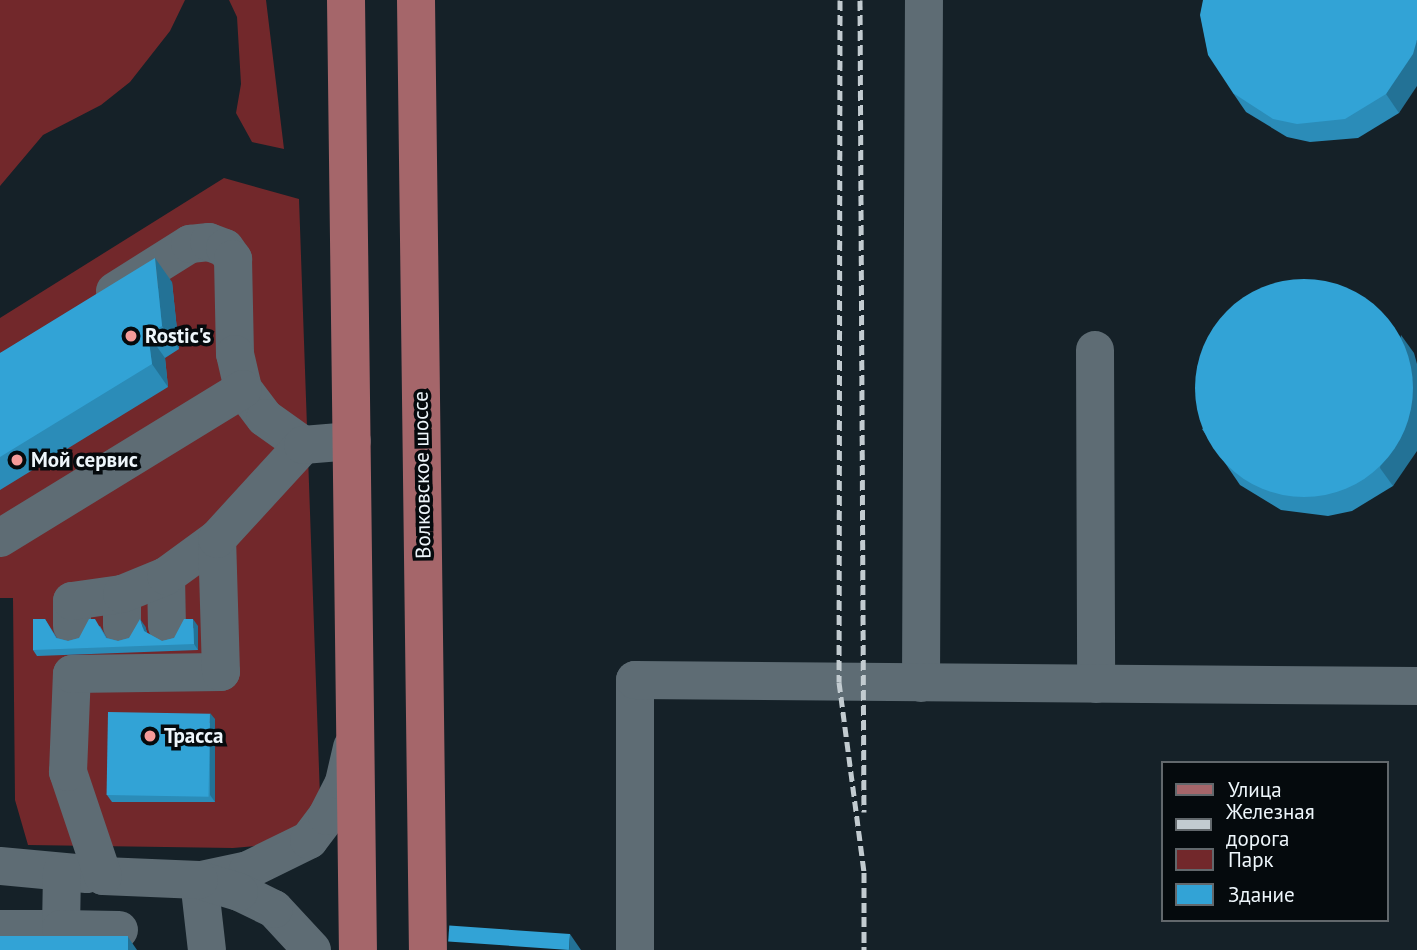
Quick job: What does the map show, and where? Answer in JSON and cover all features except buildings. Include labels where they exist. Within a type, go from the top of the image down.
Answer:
[{"type":"main road","points":[[346,0],[358,950]]},
{"type":"main road","name":"Волковское шоссе","points":[[416,0],[428,950]]},
{"type":"lane","points":[[921,683],[925,0]]},
{"type":"lane","points":[[83,310],[190,244],[209,242],[225,248],[233,259],[235,354],[243,389],[265,418],[303,445],[352,441]]},
{"type":"lane","points":[[1094,350],[1096,684]]},
{"type":"lane","points":[[0,538],[243,389]]},
{"type":"lane","points":[[72,652],[122,637],[166,576],[217,539],[303,445]]},
{"type":"lane","points":[[103,876],[68,772],[72,601],[122,637],[221,672],[217,539]]},
{"type":"lane","points":[[166,576],[167,651]]},
{"type":"lane","points":[[635,950],[635,680],[1417,687]]},
{"type":"lane","points":[[0,866],[103,876],[199,880],[248,870],[309,840],[344,782],[356,733]]},
{"type":"lane","points":[[61,929],[62,872]]},
{"type":"lane","points":[[199,880],[207,950]]},
{"type":"lane","points":[[199,880],[239,892],[274,909],[312,950]]},
{"type":"lane","points":[[0,929],[118,930]]},
{"type":"green space","points":[[0,0],[185,0],[170,31],[130,82],[101,105],[43,135],[0,186]]},
{"type":"green space","points":[[229,0],[266,0],[284,149],[252,142],[236,113],[241,84],[237,17]]},
{"type":"green space","points":[[224,178],[299,199],[320,797],[297,830],[266,845],[233,848],[28,845],[15,800],[13,598],[0,598],[0,318]]},
{"type":"railway","points":[[840,0],[839,682],[864,872],[864,950]]},
{"type":"railway","points":[[860,0],[864,812]]},
{"type":"place","name":"Rostic's","points":[[131,336]]},
{"type":"place","name":"Мой сервис","points":[[17,460]]},
{"type":"place","name":"Трасса","points":[[150,736]]}]
